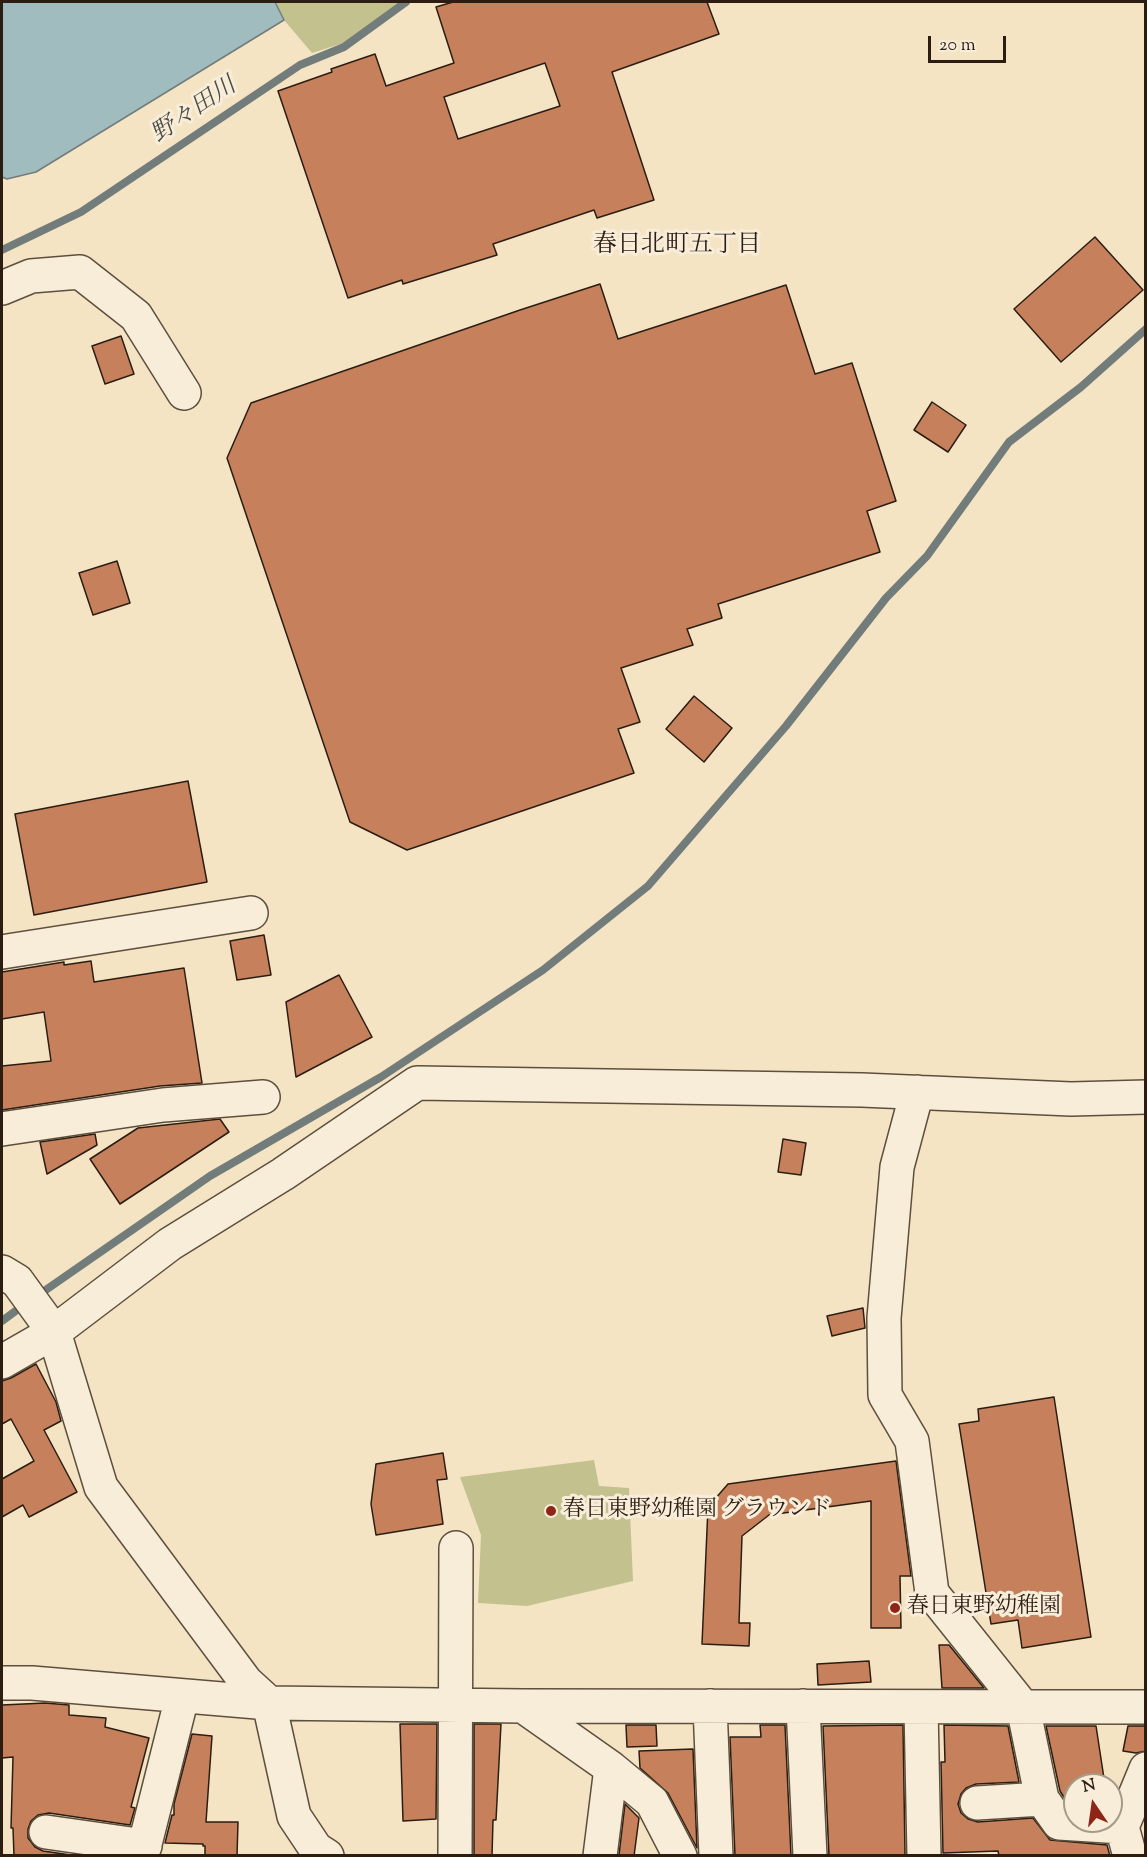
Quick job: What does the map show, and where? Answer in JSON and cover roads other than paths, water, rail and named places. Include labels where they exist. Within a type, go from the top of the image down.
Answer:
[{"type":"street","points":[[2,288],[31,276],[80,272],[136,316],[184,393]]},
{"type":"street","points":[[2,952],[251,914]]},
{"type":"street","points":[[2,1362],[50,1326],[170,1244],[283,1174],[417,1083],[917,1092],[1071,1099],[1146,1097]]},
{"type":"street","points":[[917,1092],[897,1167],[884,1318],[885,1395],[912,1441],[932,1593],[1023,1707],[1042,1799],[1059,1823],[1126,1841],[1146,1769]]},
{"type":"street","points":[[2,1129],[163,1105],[262,1097]]},
{"type":"street","points":[[11,1279],[50,1326],[101,1487],[246,1682],[269,1703],[294,1816],[316,1849],[327,1856]]},
{"type":"street","points":[[455,1856],[456,1548]]},
{"type":"street","points":[[2,1683],[32,1683],[269,1703],[523,1706],[1146,1707]]},
{"type":"street","points":[[46,1832],[144,1851],[182,1697]]},
{"type":"street","points":[[523,1706],[611,1768],[652,1802],[675,1853]]},
{"type":"street","points":[[710,1706],[716,1856]]},
{"type":"street","points":[[803,1706],[810,1856]]},
{"type":"street","points":[[921,1707],[924,1856]]},
{"type":"street","points":[[600,1856],[611,1768]]},
{"type":"street","points":[[976,1803],[1042,1799]]},
{"type":"water","points":[[2,2],[275,2],[284,20],[36,172],[7,179],[2,177]]},
{"type":"waterway","name":"野々田川","points":[[2,250],[81,212],[300,65],[344,47],[406,2]]},
{"type":"waterway","points":[[37,1296],[210,1176],[381,1077],[543,970],[648,886],[786,726],[886,598],[927,556],[1009,442],[1081,387],[1146,329]]},
{"type":"waterway","points":[[2,1321],[25,1304]]},
{"type":"place","name":"春日東野幼稚園 グラウンド","points":[[551,1511]]},
{"type":"place","name":"春日東野幼稚園","points":[[895,1608]]},
{"type":"district","name":"春日北町五丁目","points":[[677,247]]}]
